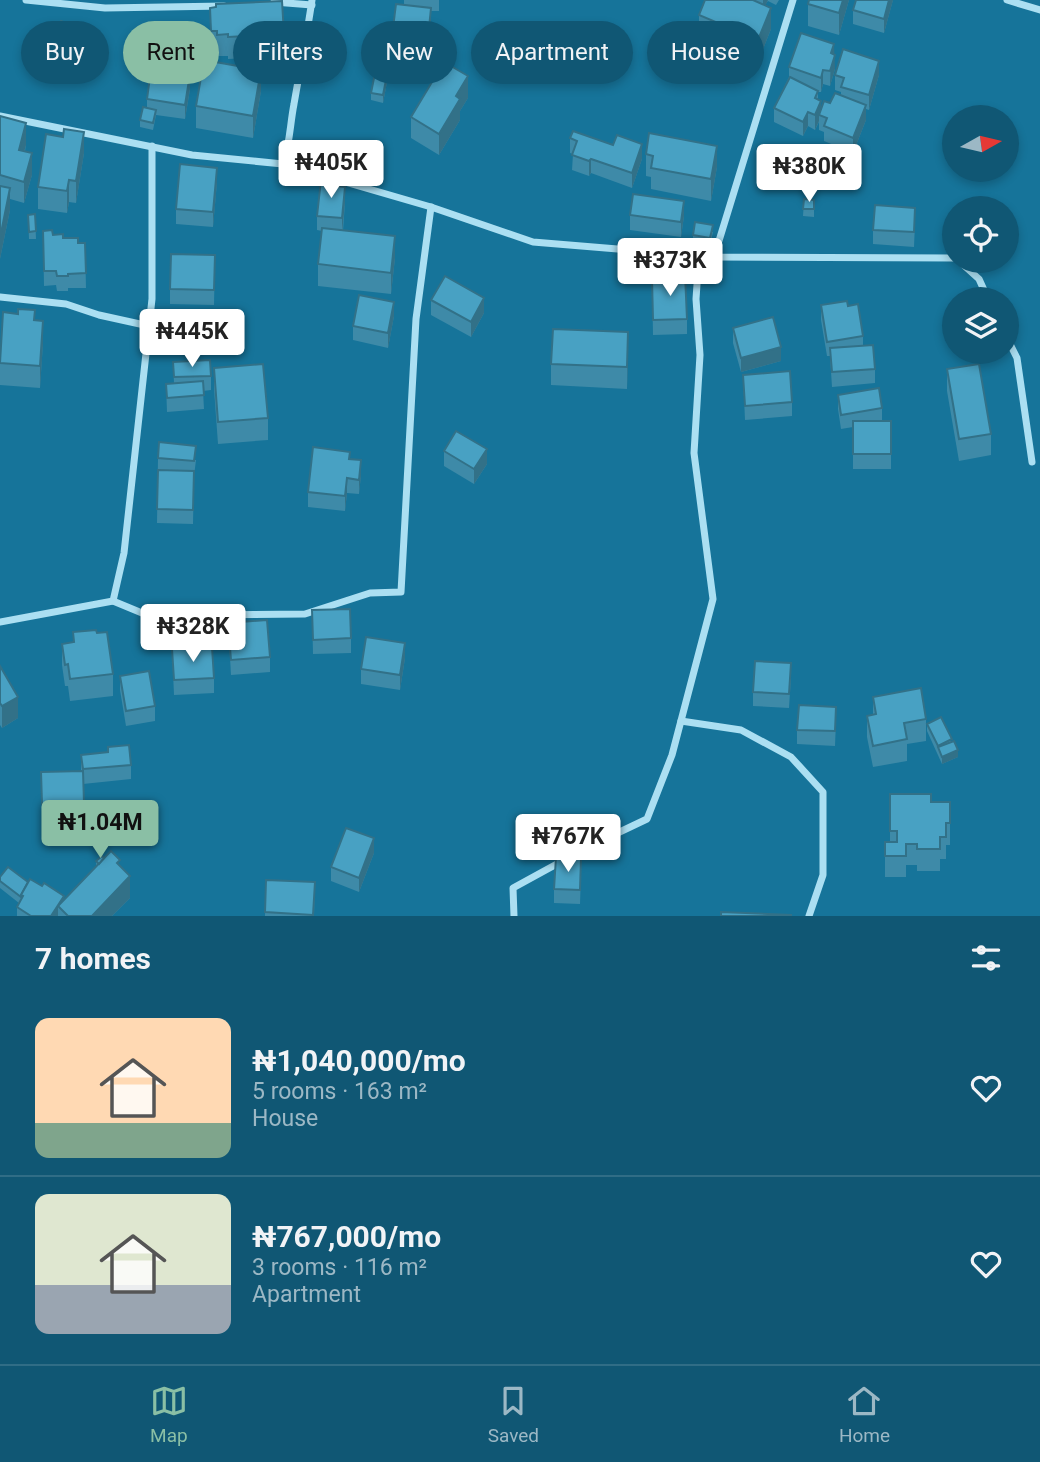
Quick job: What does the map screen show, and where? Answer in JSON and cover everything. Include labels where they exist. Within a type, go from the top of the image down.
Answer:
[{"type":"street","points":[[26,0],[105,8],[232,6]]},
{"type":"street","points":[[714,257],[793,0]]},
{"type":"street","points":[[1007,0],[1040,10]]},
{"type":"street","points":[[270,2],[312,3],[293,106],[289,145],[283,164]]},
{"type":"street","points":[[0,116],[192,155],[283,164],[431,207],[533,242],[714,257],[942,258]]},
{"type":"street","points":[[113,601],[124,552],[152,299],[152,146]]},
{"type":"street","points":[[0,622],[113,601],[142,613],[305,614],[370,593],[401,592],[416,319],[431,207]]},
{"type":"street","points":[[514,916],[513,888],[586,848],[647,819],[672,755],[713,599],[694,453],[700,355],[696,299],[699,255]]},
{"type":"street","points":[[972,273],[983,287]]},
{"type":"street","points":[[0,297],[66,304],[99,315],[149,326]]},
{"type":"street","points":[[1018,364],[1032,462]]},
{"type":"street","points":[[681,721],[741,730],[792,757],[823,792],[822,875],[809,916]]},
{"type":"building","points":[[705,0],[753,0],[771,8],[764,25],[764,21],[713,21],[699,15]]},
{"type":"building","points":[[809,0],[843,0],[839,13],[808,4]]},
{"type":"building","points":[[856,0],[889,0],[884,19],[853,10]]},
{"type":"building","points":[[282,1],[283,21],[233,21],[233,37],[219,35],[219,21],[211,21],[210,8],[216,7],[216,4]]},
{"type":"building","points":[[396,4],[431,8],[430,21],[394,21]]},
{"type":"building","points":[[801,33],[834,44],[831,53],[835,55],[830,71],[823,70],[821,78],[789,67]]},
{"type":"building","points":[[843,49],[879,61],[869,95],[841,87],[844,78],[835,75]]},
{"type":"building","points":[[219,63],[233,65],[233,84],[259,84],[253,116],[196,106],[200,84],[219,84]]},
{"type":"building","points":[[457,70],[468,76],[456,96],[460,99],[439,134],[411,117],[431,84],[457,84]]},
{"type":"building","points":[[790,77],[818,91],[815,98],[821,101],[815,115],[808,112],[803,122],[774,108]]},
{"type":"building","points":[[149,84],[188,84],[185,105],[147,99]]},
{"type":"building","points":[[373,84],[385,84],[383,95],[371,93]]},
{"type":"building","points":[[835,93],[866,105],[853,138],[824,126],[827,118],[819,115],[824,101],[830,103]]},
{"type":"building","points":[[143,107],[156,110],[153,123],[140,120]]},
{"type":"building","points":[[0,116],[26,123],[19,150],[32,153],[24,182],[0,175]]},
{"type":"building","points":[[64,129],[84,132],[76,181],[69,180],[67,191],[38,187],[46,134],[63,137]]},
{"type":"building","points":[[573,131],[613,145],[617,135],[642,144],[632,173],[572,155],[577,141],[570,138]]},
{"type":"building","points":[[649,133],[717,146],[711,179],[651,168],[653,156],[646,154]]},
{"type":"building","points":[[180,164],[217,168],[213,212],[176,209]]},
{"type":"building","points":[[321,180],[337,181],[336,186],[345,187],[342,218],[317,216]]},
{"type":"building","points":[[0,186],[10,188],[0,238]]},
{"type":"building","points":[[633,194],[684,201],[681,222],[630,215]]},
{"type":"building","points":[[804,199],[814,200],[814,209],[803,209]]},
{"type":"building","points":[[875,205],[915,208],[914,232],[873,230]]},
{"type":"building","points":[[35,214],[36,231],[29,232],[28,215]]},
{"type":"building","points":[[695,222],[713,225],[710,238],[693,235]]},
{"type":"building","points":[[322,228],[395,236],[391,273],[318,264]]},
{"type":"building","points":[[52,230],[53,235],[63,234],[63,238],[78,238],[78,243],[85,243],[86,273],[57,276],[56,271],[44,271],[43,231]]},
{"type":"building","points":[[171,254],[215,255],[214,290],[170,289]]},
{"type":"building","points":[[685,274],[687,319],[653,320],[652,279],[663,279],[663,275]]},
{"type":"building","points":[[445,276],[484,298],[471,322],[431,300]]},
{"type":"building","points":[[359,295],[394,302],[388,333],[353,326]]},
{"type":"building","points":[[847,301],[848,306],[858,304],[863,336],[827,342],[821,305]]},
{"type":"building","points":[[18,309],[35,310],[34,320],[43,321],[40,366],[0,363],[3,312],[18,314]]},
{"type":"building","points":[[773,317],[781,347],[741,358],[733,328]]},
{"type":"building","points":[[553,329],[628,332],[627,367],[551,364]]},
{"type":"building","points":[[873,345],[875,369],[832,372],[830,348]]},
{"type":"building","points":[[210,360],[211,376],[174,377],[173,362]]},
{"type":"building","points":[[263,364],[268,418],[218,422],[214,368]]},
{"type":"building","points":[[979,364],[991,434],[959,439],[947,369]]},
{"type":"building","points":[[790,371],[792,402],[745,406],[743,375]]},
{"type":"building","points":[[203,381],[204,395],[167,398],[166,384]]},
{"type":"building","points":[[879,388],[882,408],[841,415],[838,395]]},
{"type":"building","points":[[853,421],[891,421],[891,454],[853,454]]},
{"type":"building","points":[[456,431],[487,449],[474,469],[444,451]]},
{"type":"building","points":[[159,442],[196,446],[194,461],[158,458]]},
{"type":"building","points":[[313,447],[350,452],[349,459],[361,460],[359,480],[347,478],[345,496],[308,492]]},
{"type":"building","points":[[158,470],[194,471],[193,510],[157,509]]},
{"type":"building","points":[[350,609],[351,638],[313,640],[312,610]]},
{"type":"building","points":[[267,620],[270,657],[231,660],[228,623]]},
{"type":"building","points":[[96,630],[97,633],[107,632],[113,674],[70,679],[62,644],[74,642],[73,632]]},
{"type":"building","points":[[366,637],[405,643],[400,675],[361,669]]},
{"type":"building","points":[[212,647],[214,678],[174,680],[172,649]]},
{"type":"building","points":[[755,661],[791,663],[789,694],[753,692]]},
{"type":"building","points":[[0,666],[18,697],[2,706],[0,703]]},
{"type":"building","points":[[149,671],[155,706],[126,711],[120,676]]},
{"type":"building","points":[[921,688],[926,719],[904,723],[907,739],[873,746],[867,716],[876,714],[873,697]]},
{"type":"building","points":[[799,705],[836,707],[835,731],[797,730]]},
{"type":"building","points":[[941,717],[952,739],[938,746],[927,724]]},
{"type":"building","points":[[954,741],[958,750],[942,757],[938,747]]},
{"type":"building","points":[[129,745],[131,765],[83,769],[81,755],[108,752],[108,747]]},
{"type":"building","points":[[83,771],[84,803],[42,804],[41,772]]},
{"type":"building","points":[[890,794],[931,794],[931,802],[950,802],[950,823],[946,823],[946,837],[940,837],[940,849],[917,849],[917,844],[906,844],[906,856],[885,856],[885,842],[897,842],[897,831],[890,831]]},
{"type":"building","points":[[346,828],[374,838],[359,878],[331,867]]},
{"type":"building","points":[[111,851],[120,860],[117,863],[130,876],[92,916],[68,916],[58,906]]},
{"type":"building","points":[[556,857],[581,858],[580,890],[554,889]]},
{"type":"building","points":[[8,867],[28,882],[21,897],[0,881]]},
{"type":"building","points":[[30,879],[42,886],[44,883],[64,896],[51,916],[31,916],[17,907]]},
{"type":"building","points":[[266,880],[315,882],[313,915],[265,912]]},
{"type":"building","points":[[721,912],[791,915],[791,916],[721,916]]}]
